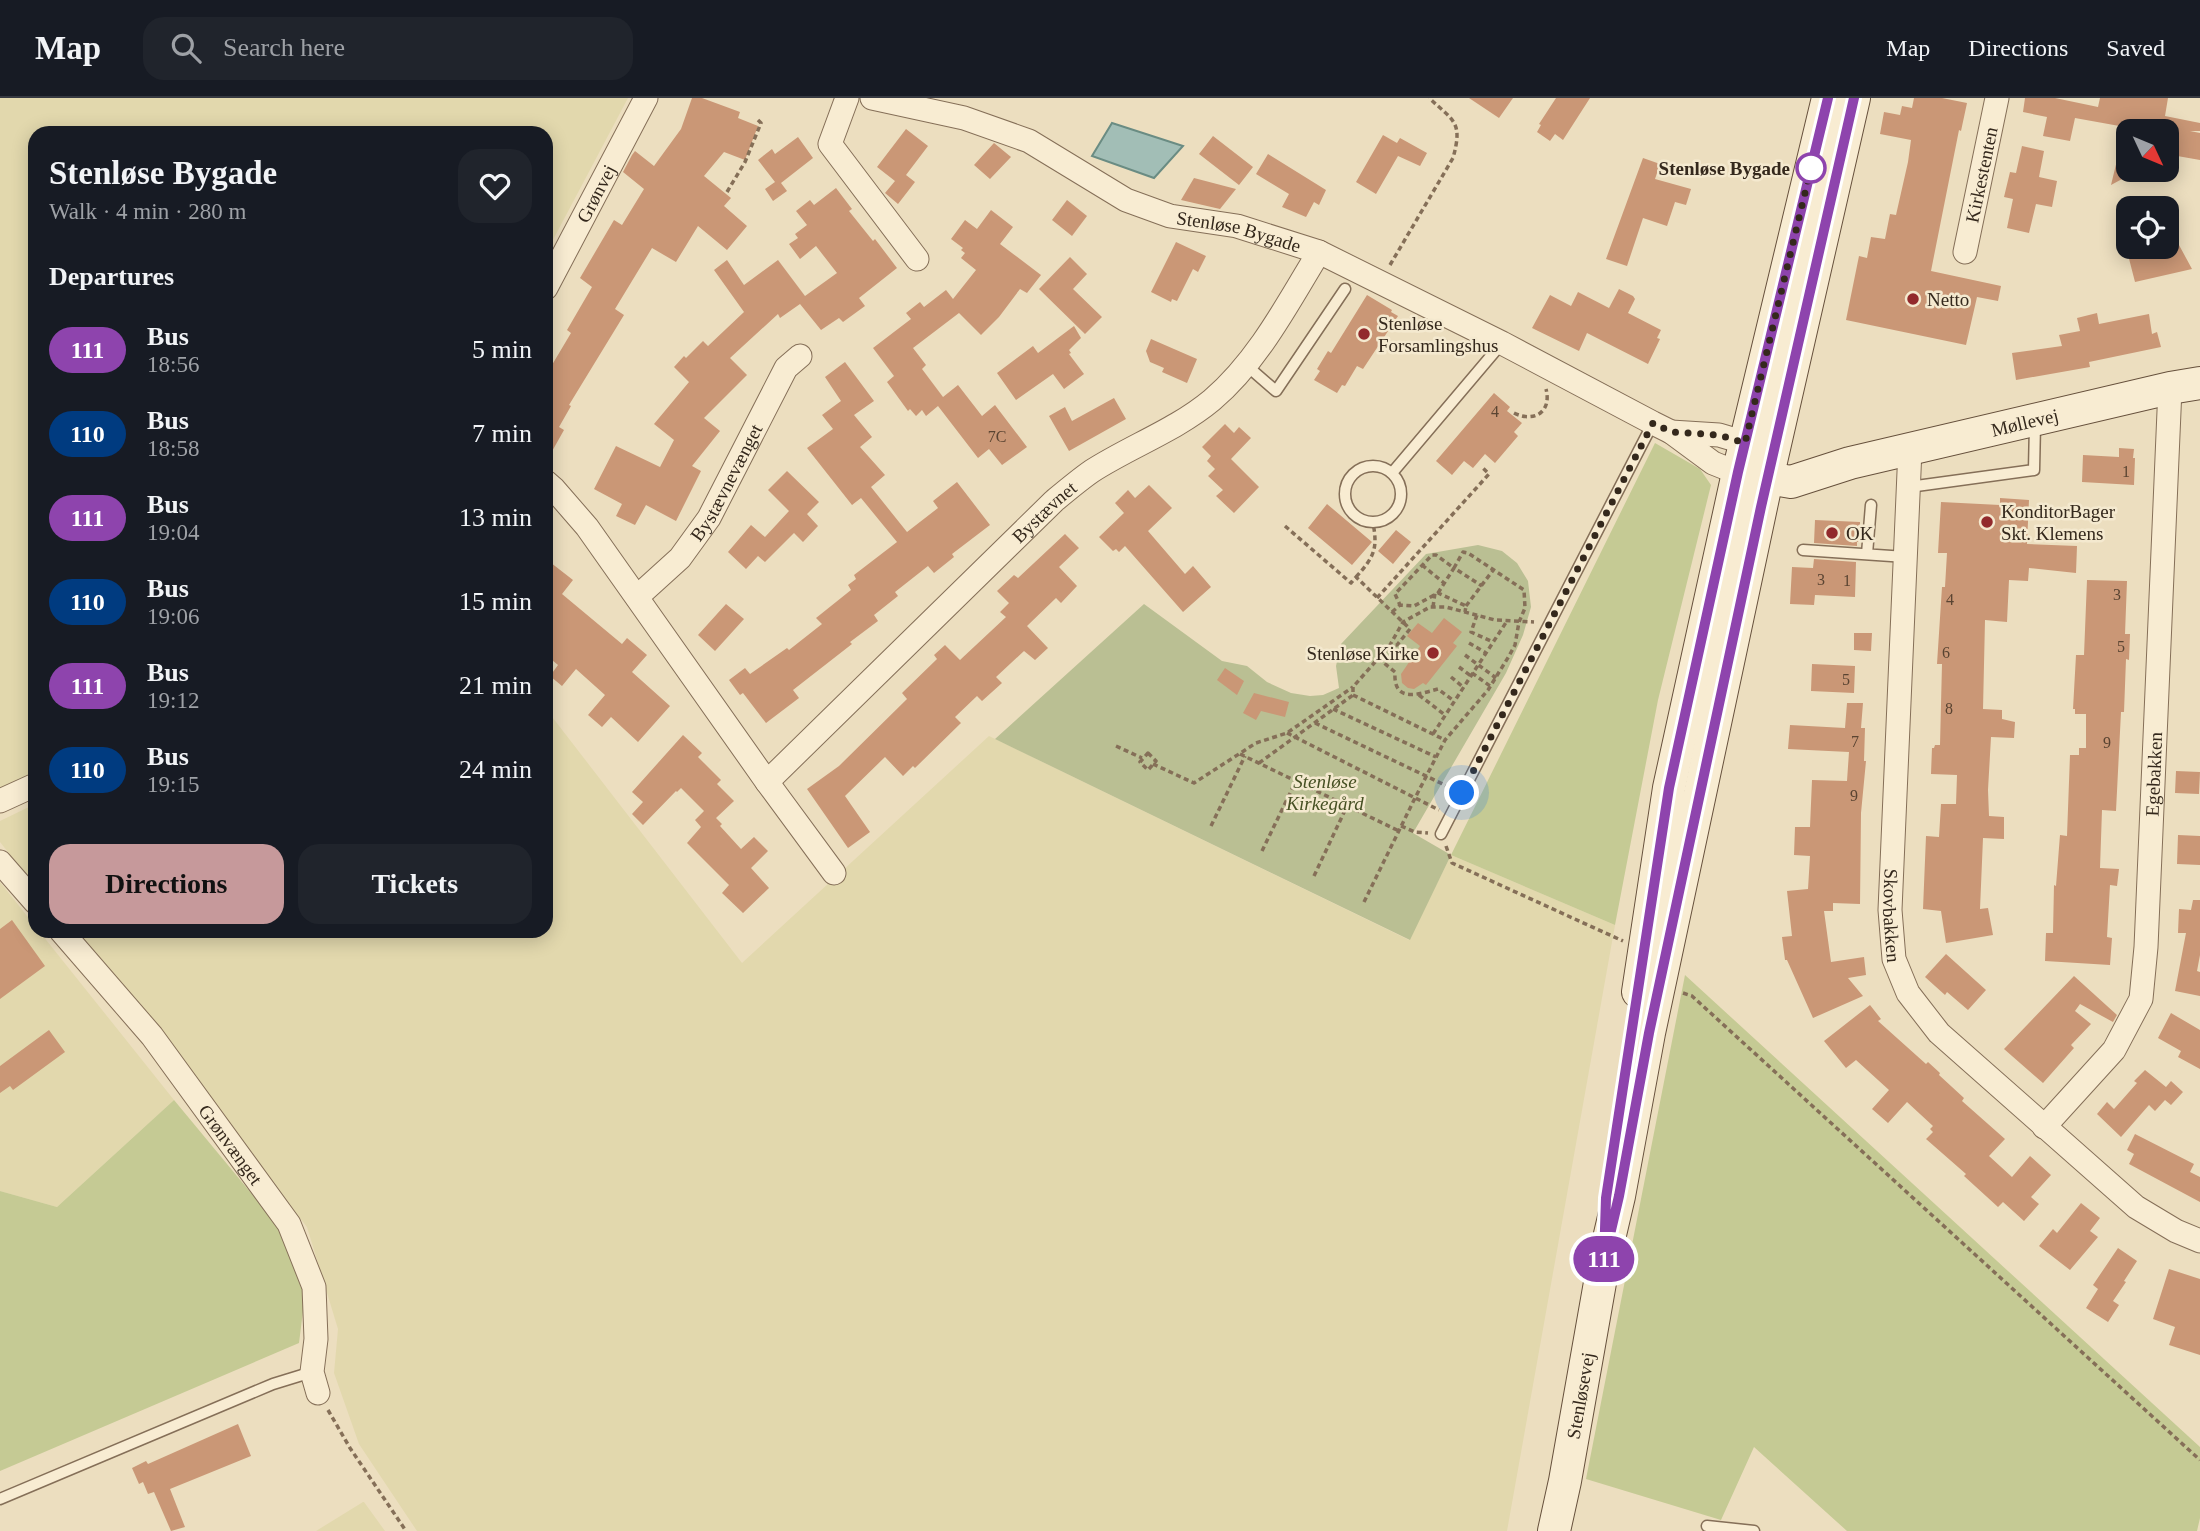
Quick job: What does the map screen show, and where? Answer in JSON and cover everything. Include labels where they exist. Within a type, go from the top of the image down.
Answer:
[{"type":"street","name":"Grønvej","points":[[553,275],[646,98]]},
{"type":"street","points":[[847,98],[830,144],[917,259]]},
{"type":"street","name":"Stenløse Bygade","points":[[872,98],[964,118],[1029,141],[1126,200],[1170,216],[1237,226],[1319,252],[1502,343],[1662,428],[1713,463],[1756,461]]},
{"type":"street","name":"Stenløsevej","points":[[1554,1531],[1756,461],[1828,98]]},
{"type":"street","name":"Stenløsevej","points":[[1756,461],[1854,98]]},
{"type":"street","name":"Kirkestenten","points":[[1965,251],[1997,98]]},
{"type":"street","name":"Bystævnet","points":[[766,782],[1054,500],[1093,471],[1178,424],[1212,400],[1246,365],[1286,307],[1319,252]]},
{"type":"street","name":"Bystævnevænget","points":[[637,597],[680,558],[709,518],[786,368],[800,356]]},
{"type":"street","name":"Møllevej","points":[[1756,461],[1804,457],[1850,463],[2185,386]]},
{"type":"street","name":"Egebakken","points":[[2044,1127],[2114,1051],[2141,999],[2185,386]]},
{"type":"street","name":"Skovbakken","points":[[1910,449],[1890,910],[1894,959],[1908,993],[1939,1033],[2136,1207],[2176,1231],[2200,1241]]},
{"type":"street","points":[[553,488],[587,527],[766,782],[834,873]]},
{"type":"street","points":[[0,801],[28,788]]},
{"type":"street","points":[[0,862],[28,894]]},
{"type":"street","name":"Grønvænget","points":[[67,938],[152,1036],[289,1224],[314,1287],[315,1383]]},
{"type":"lane","points":[[1246,365],[1276,391],[1345,289]]},
{"type":"lane","points":[[1392,473],[1502,343]]},
{"type":"lane","points":[[1909,487],[2034,470],[2035,420]]},
{"type":"lane","points":[[1441,834],[1662,428]]},
{"type":"lane","points":[[1372,466],[1392,473],[1399,482],[1402,494],[1400,505],[1394,514],[1384,521],[1373,523],[1353,514],[1345,495],[1347,484],[1353,475],[1372,466]]},
{"type":"lane","points":[[1867,554],[1871,505]]},
{"type":"lane","points":[[1803,550],[1906,557]]},
{"type":"lane","points":[[0,1499],[273,1384],[315,1383]]},
{"type":"lane","points":[[1707,1527],[1754,1531]]},
{"type":"path","points":[[1380,282],[1453,158],[1458,140],[1455,123],[1429,98]]},
{"type":"path","points":[[727,192],[746,162],[761,124],[758,120]]},
{"type":"path","points":[[1514,413],[1524,418],[1534,417],[1542,412],[1546,404],[1548,397],[1539,363]]},
{"type":"path","points":[[1377,597],[1489,474],[1481,466]]},
{"type":"path","points":[[1286,526],[1351,583],[1370,561],[1377,543],[1373,523]]},
{"type":"path","points":[[1364,902],[1445,740],[1496,678],[1515,645],[1519,622],[1525,608],[1524,590],[1463,552],[1437,593],[1433,607]]},
{"type":"path","points":[[1401,605],[1395,594],[1432,555],[1436,555],[1482,586]]},
{"type":"path","points":[[1422,565],[1444,583]]},
{"type":"path","points":[[1465,612],[1466,606],[1494,569]]},
{"type":"path","points":[[1356,577],[1410,629],[1397,645],[1390,645]]},
{"type":"path","points":[[1392,612],[1401,605],[1414,606],[1437,593]]},
{"type":"path","points":[[1437,593],[1466,606]]},
{"type":"path","points":[[1210,826],[1242,755],[1250,746],[1287,733],[1353,687],[1390,645],[1403,622],[1433,607],[1446,607],[1507,621],[1535,622]]},
{"type":"path","points":[[1477,615],[1471,632],[1493,642]]},
{"type":"path","points":[[1433,734],[1507,621]]},
{"type":"path","points":[[1469,643],[1486,653]]},
{"type":"path","points":[[1465,655],[1496,678]]},
{"type":"path","points":[[1378,658],[1395,673],[1394,680],[1401,691],[1411,696],[1438,689],[1454,701]]},
{"type":"path","points":[[1459,667],[1490,686]]},
{"type":"path","points":[[1451,677],[1463,687]]},
{"type":"path","points":[[1353,687],[1353,695]]},
{"type":"path","points":[[1259,763],[1353,695]]},
{"type":"path","points":[[1353,695],[1445,740]]},
{"type":"path","points":[[1419,695],[1444,715]]},
{"type":"path","points":[[1333,709],[1436,757]]},
{"type":"path","points":[[1315,723],[1462,793]]},
{"type":"path","points":[[1287,733],[1450,816]]},
{"type":"path","points":[[1116,746],[1143,759],[1140,762],[1148,770],[1153,764],[1194,783],[1242,755]]},
{"type":"path","points":[[1242,755],[1400,829],[1441,834],[1452,863],[1625,942]]},
{"type":"path","points":[[1262,851],[1296,781]]},
{"type":"path","points":[[1314,876],[1347,806]]},
{"type":"path","points":[[1680,992],[1692,996],[2200,1460]]},
{"type":"path","points":[[315,1383],[350,1448],[406,1531]]},
{"type":"shaded area","points":[[0,98],[628,98],[553,240],[553,126],[28,126],[28,778],[0,792]]},
{"type":"shaded area","points":[[553,718],[742,963],[989,736],[1409,940],[1451,855],[1615,925],[1507,1531],[417,1531],[359,1444],[334,1373],[338,1329],[307,1227],[77,938],[553,938]]},
{"type":"shaded area","points":[[28,807],[28,877],[0,842],[0,821]]},
{"type":"shaded area","points":[[0,882],[28,917],[28,938],[45,938],[174,1100],[57,1207],[0,1191]]},
{"type":"shaded area","points":[[363,1502],[385,1531],[316,1531]]},
{"type":"green space","points":[[1655,443],[1700,469],[1711,485],[1658,700],[1615,925],[1451,855]]},
{"type":"green space","name":"Stenløse Kirkegård","points":[[1478,545],[1502,551],[1517,563],[1528,581],[1531,607],[1523,635],[1506,673],[1413,833],[1451,855],[1410,940],[995,739],[1144,604],[1222,661],[1247,666],[1267,682],[1291,693],[1323,695],[1339,688],[1336,666],[1341,644],[1426,554]]},
{"type":"green space","points":[[1685,975],[2200,1447],[2200,1518],[2197,1531],[1847,1531],[1754,1447],[1721,1520],[1586,1479]]},
{"type":"green space","points":[[174,1100],[275,1222],[306,1287],[299,1343],[0,1471],[0,1191],[57,1207]]},
{"type":"water","points":[[1112,123],[1183,146],[1154,178],[1092,156]]},
{"type":"building","points":[[692,98],[702,98],[740,112],[738,118],[758,126],[745,160],[724,152],[704,176],[731,198],[724,206],[747,226],[727,250],[698,226],[676,262],[652,248],[615,309],[624,315],[569,405],[571,406],[559,427],[564,430],[553,450],[553,363],[571,333],[567,330],[592,287],[580,278],[614,220],[622,225],[644,189],[623,172],[632,155],[635,151],[654,166],[681,129]]},
{"type":"building","points":[[1469,98],[1513,98],[1499,118]]},
{"type":"building","points":[[1556,98],[1590,98],[1563,140],[1555,134],[1550,141],[1537,132],[1541,125],[1539,124]]},
{"type":"building","points":[[1914,98],[1942,98],[1967,103],[1961,131],[1959,130],[1931,271],[2001,286],[1998,301],[1977,297],[1966,345],[1846,320],[1859,256],[1867,258],[1871,237],[1885,239],[1890,214],[1896,215],[1908,162],[1911,140],[1880,134],[1884,112],[1900,115],[1902,106],[1912,108]]},
{"type":"building","points":[[2025,98],[2055,98],[2098,107],[2100,98],[2168,98],[2165,116],[2200,123],[2200,131],[2190,131],[2200,133],[2200,160],[2179,156],[2179,119],[2116,119],[2116,125],[2075,118],[2070,141],[2043,136],[2047,117],[2023,112]]},
{"type":"building","points":[[906,129],[928,146],[906,175],[915,182],[898,204],[885,193],[895,181],[877,167]]},
{"type":"building","points":[[1383,135],[1397,143],[1400,138],[1427,153],[1420,166],[1398,156],[1376,194],[1356,182]]},
{"type":"building","points":[[1213,136],[1253,167],[1239,185],[1199,154]]},
{"type":"building","points":[[798,137],[813,158],[781,183],[787,191],[773,201],[765,189],[775,182],[758,160],[772,149],[775,154]]},
{"type":"building","points":[[994,143],[1011,157],[990,179],[974,165]]},
{"type":"building","points":[[2022,146],[2044,151],[2039,177],[2057,181],[2052,207],[2036,204],[2029,233],[2007,228],[2013,199],[2004,197],[2010,172],[2016,173]]},
{"type":"building","points":[[1268,154],[1326,190],[1319,205],[1314,202],[1306,217],[1282,207],[1289,194],[1256,174]]},
{"type":"building","points":[[1643,158],[1660,164],[1655,179],[1691,189],[1686,205],[1675,202],[1667,226],[1643,218],[1627,266],[1606,259]]},
{"type":"building","points":[[2116,164],[2117,182],[2111,185]]},
{"type":"building","points":[[1194,178],[1236,189],[1220,209],[1181,200]]},
{"type":"building","points":[[836,188],[852,209],[849,211],[897,268],[859,298],[865,306],[843,322],[839,318],[821,330],[800,304],[780,318],[778,314],[730,358],[747,375],[704,418],[720,431],[692,466],[701,471],[676,521],[646,505],[635,525],[616,516],[622,504],[594,489],[616,446],[660,467],[674,440],[654,424],[689,382],[674,367],[703,341],[708,346],[744,312],[714,270],[727,260],[744,285],[778,260],[805,296],[837,273],[816,246],[800,259],[789,244],[798,238],[795,234],[807,225],[796,211],[810,200],[814,205]]},
{"type":"building","points":[[1067,200],[1087,216],[1072,236],[1052,220]]},
{"type":"building","points":[[991,210],[1013,227],[1000,244],[1041,275],[1027,293],[1020,289],[981,335],[959,313],[913,348],[926,365],[922,369],[943,397],[958,385],[982,416],[995,405],[1027,447],[1002,465],[989,449],[978,458],[938,406],[926,416],[922,410],[916,416],[910,409],[908,411],[887,382],[894,376],[873,348],[911,319],[906,313],[920,302],[924,307],[946,290],[953,299],[976,270],[961,258],[965,253],[961,250],[963,248],[951,239],[965,220],[977,229]]},
{"type":"building","points":[[1176,242],[1206,256],[1198,272],[1193,269],[1177,301],[1172,299],[1171,302],[1151,292]]},
{"type":"building","points":[[2179,245],[2192,269],[2135,282],[2129,259],[2179,259]]},
{"type":"building","points":[[1070,257],[1087,274],[1073,289],[1102,317],[1085,334],[1039,289]]},
{"type":"building","points":[[1619,289],[1635,299],[1628,313],[1661,330],[1657,338],[1660,339],[1648,364],[1587,333],[1579,351],[1532,328],[1550,295],[1571,306],[1578,292],[1609,308]]},
{"type":"building","name":"Stenløse Forsamlingshus","points":[[1367,295],[1398,316],[1363,369],[1357,366],[1345,386],[1342,385],[1337,393],[1314,380],[1320,371],[1317,369],[1328,351],[1331,353]]},
{"type":"building","points":[[2097,313],[2099,324],[2149,314],[2152,334],[2157,332],[2161,347],[2089,362],[2090,367],[2016,380],[2012,353],[2062,346],[2059,335],[2080,331],[2077,318]]},
{"type":"building","points":[[1074,326],[1081,338],[1069,350],[1069,354],[1084,374],[1064,389],[1053,374],[1016,400],[997,373],[1033,346],[1038,353]]},
{"type":"building","points":[[1151,339],[1197,359],[1187,383],[1162,372],[1164,368],[1150,362],[1146,351]]},
{"type":"building","points":[[845,362],[874,401],[854,415],[872,437],[860,447],[885,475],[871,487],[907,532],[938,508],[933,501],[957,482],[990,525],[952,554],[954,557],[934,573],[928,566],[895,592],[898,596],[874,615],[878,621],[793,690],[799,698],[766,723],[743,693],[740,695],[729,680],[745,668],[750,674],[787,648],[789,650],[822,624],[816,618],[851,590],[848,585],[856,579],[854,575],[897,542],[861,498],[852,505],[807,448],[833,429],[822,415],[841,401],[825,377]]},
{"type":"building","points":[[1494,393],[1510,407],[1507,411],[1522,423],[1514,432],[1518,436],[1495,463],[1485,454],[1473,468],[1464,461],[1452,475],[1436,461]]},
{"type":"building","points":[[1114,398],[1126,419],[1069,451],[1049,416],[1065,407],[1072,421]]},
{"type":"building","points":[[1225,424],[1234,433],[1239,427],[1251,438],[1231,459],[1259,487],[1234,513],[1216,496],[1223,490],[1208,476],[1215,469],[1207,461],[1211,456],[1202,447]]},
{"type":"building","points":[[2119,448],[2134,449],[2134,485],[2082,482],[2083,455],[2119,457]]},
{"type":"building","points":[[787,471],[819,502],[807,514],[818,526],[803,542],[794,533],[765,562],[758,556],[746,569],[728,552],[751,525],[765,537],[789,511],[768,490]]},
{"type":"building","points":[[1149,485],[1172,508],[1148,531],[1185,574],[1193,566],[1211,587],[1183,612],[1125,546],[1119,552],[1116,549],[1113,551],[1099,537],[1124,513],[1115,503],[1128,490],[1135,498]]},
{"type":"building","points":[[2000,498],[2029,500],[2027,544],[2077,546],[2076,573],[2029,568],[2028,581],[2009,580],[2007,622],[1985,620],[1983,709],[2002,710],[2002,719],[2015,722],[2014,738],[1991,737],[1989,816],[2004,817],[2004,839],[1983,838],[1980,909],[1988,908],[1993,935],[1946,943],[1941,911],[1923,909],[1926,836],[1939,837],[1941,804],[1956,804],[1957,775],[1931,774],[1932,748],[1940,745],[1942,664],[1937,664],[1947,553],[1938,553],[1941,502],[2000,505]]},
{"type":"building","points":[[1327,504],[1372,542],[1352,565],[1308,528]]},
{"type":"building","points":[[1815,520],[1860,522],[1860,542],[1857,542],[1857,546],[1814,543]]},
{"type":"building","points":[[1396,530],[1411,542],[1393,564],[1378,551]]},
{"type":"building","points":[[1065,534],[1079,548],[1059,567],[1077,586],[1061,603],[1056,598],[1027,626],[1048,648],[1035,660],[1024,651],[996,677],[1002,683],[982,701],[977,696],[955,717],[961,723],[915,768],[913,766],[903,776],[885,757],[845,796],[870,832],[848,848],[807,789],[839,766],[907,699],[902,693],[937,659],[934,655],[945,645],[960,660],[1006,617],[1000,612],[1009,603],[997,591],[1014,575],[1018,578]]},
{"type":"building","points":[[1814,559],[1856,562],[1855,597],[1815,595],[1814,605],[1790,604],[1792,567],[1813,568]]},
{"type":"building","points":[[553,564],[573,580],[562,594],[622,644],[627,638],[647,655],[632,672],[670,706],[638,742],[611,717],[602,727],[588,715],[605,695],[576,669],[562,686],[553,678],[553,672],[558,665],[553,661]]},
{"type":"building","points":[[2087,580],[2127,581],[2125,634],[2130,634],[2129,660],[2126,659],[2124,712],[2121,712],[2116,811],[2102,810],[2100,868],[2119,869],[2117,886],[2110,885],[2107,937],[2112,938],[2110,965],[2045,961],[2046,933],[2053,933],[2054,885],[2056,886],[2060,835],[2067,836],[2070,755],[2079,755],[2079,748],[2086,748],[2086,714],[2075,714],[2073,709],[2076,655],[2084,655]]},
{"type":"building","points":[[726,604],[744,619],[715,651],[698,635]]},
{"type":"building","name":"Stenløse Kirke","points":[[1444,618],[1462,632],[1453,643],[1457,646],[1426,685],[1423,683],[1414,689],[1408,688],[1402,683],[1401,674],[1420,646],[1407,636],[1418,623],[1432,633]]},
{"type":"building","points":[[1854,633],[1872,633],[1871,651],[1854,650]]},
{"type":"building","points":[[1812,664],[1855,666],[1854,693],[1811,691]]},
{"type":"building","points":[[1225,668],[1244,681],[1237,695],[1217,680]]},
{"type":"building","points":[[1254,693],[1289,702],[1285,717],[1261,711],[1256,720],[1243,713]]},
{"type":"building","points":[[1847,703],[1863,703],[1861,728],[1865,728],[1860,904],[1833,903],[1833,911],[1824,911],[1831,962],[1864,957],[1866,975],[1848,978],[1863,996],[1813,1018],[1785,960],[1782,937],[1792,936],[1787,891],[1808,889],[1810,856],[1794,855],[1795,827],[1810,827],[1812,780],[1847,781],[1849,752],[1788,749],[1790,725],[1845,728]]},
{"type":"building","points":[[683,735],[702,753],[698,757],[721,780],[717,784],[734,801],[716,818],[722,824],[720,826],[741,849],[754,837],[768,851],[751,868],[769,888],[743,913],[722,893],[729,885],[687,843],[701,827],[695,820],[704,811],[681,788],[643,825],[632,814],[643,802],[632,792]]},
{"type":"building","points":[[2176,771],[2200,772],[2199,794],[2175,793]]},
{"type":"building","points":[[2178,835],[2200,836],[2200,865],[2177,864]]},
{"type":"building","points":[[2193,900],[2200,900],[2200,955],[2197,971],[2200,972],[2200,996],[2175,991],[2186,933],[2178,933],[2179,909],[2191,910]]},
{"type":"building","points":[[12,920],[45,966],[0,999],[0,929]]},
{"type":"building","points":[[1946,954],[1986,990],[1968,1010],[1947,992],[1945,995],[1925,977]]},
{"type":"building","points":[[2074,976],[2117,1015],[2113,1022],[2080,1004],[2075,1011],[2091,1024],[2071,1045],[2074,1048],[2043,1083],[2004,1049]]},
{"type":"building","points":[[1870,1005],[1881,1019],[1878,1021],[1926,1064],[1928,1062],[1940,1073],[1939,1075],[1964,1098],[1962,1101],[2005,1139],[1989,1156],[2012,1177],[2030,1156],[2051,1175],[2031,1197],[2039,1204],[2024,1221],[2003,1202],[1998,1207],[1926,1139],[1933,1132],[1930,1129],[1933,1126],[1907,1102],[1888,1123],[1872,1109],[1889,1090],[1856,1060],[1846,1068],[1824,1041]]},
{"type":"building","points":[[2171,1013],[2200,1030],[2200,1069],[2178,1057],[2181,1051],[2158,1038]]},
{"type":"building","points":[[49,1030],[65,1052],[13,1090],[10,1086],[0,1093],[0,1066]]},
{"type":"building","points":[[2145,1070],[2166,1087],[2171,1081],[2183,1092],[2171,1105],[2165,1100],[2155,1111],[2149,1105],[2121,1137],[2097,1114],[2107,1102],[2114,1109]]},
{"type":"building","points":[[2135,1134],[2194,1164],[2190,1172],[2200,1177],[2200,1202],[2129,1164],[2134,1154],[2127,1150]]},
{"type":"building","points":[[2081,1203],[2100,1218],[2090,1231],[2098,1237],[2070,1270],[2039,1246],[2053,1229],[2057,1233]]},
{"type":"building","points":[[2118,1248],[2137,1261],[2113,1301],[2119,1305],[2108,1322],[2086,1308],[2098,1289],[2093,1285]]},
{"type":"building","points":[[2169,1269],[2200,1279],[2200,1355],[2169,1345],[2175,1327],[2153,1319]]},
{"type":"building","points":[[238,1424],[251,1456],[170,1489],[185,1527],[171,1531],[154,1492],[148,1494],[143,1482],[139,1484],[132,1468],[146,1461],[148,1464]]},
{"type":"bus line","name":"111","points":[[1828,98],[1738,472],[1669,788],[1606,1198],[1604,1260],[1619,1196],[1649,1033],[1761,507],[1854,98]]},
{"type":"place","name":"Stenløse Bygade","points":[[1811,168]]},
{"type":"place","name":"Netto","points":[[1913,299]]},
{"type":"place","name":"Stenløse Forsamlingshus","points":[[1364,334]]},
{"type":"place","name":"KonditorBager Skt. Klemens","points":[[1987,522]]},
{"type":"place","name":"OK","points":[[1832,533]]},
{"type":"place","name":"Stenløse Kirke","points":[[1433,653]]},
{"type":"route","points":[[1462,793],[1653,423],[1671,432],[1719,435],[1745,443],[1811,168]]}]
